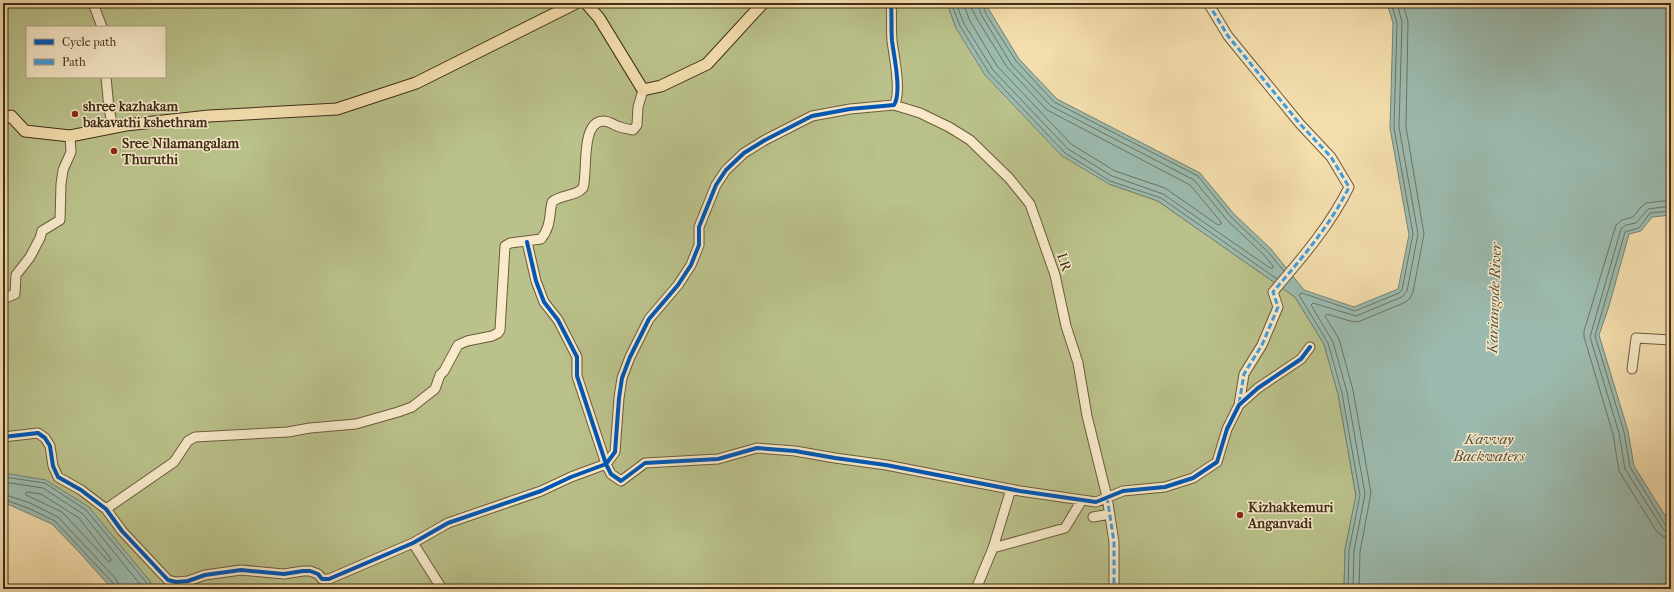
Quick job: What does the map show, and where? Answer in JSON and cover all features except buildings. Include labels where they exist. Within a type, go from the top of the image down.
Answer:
[{"type":"main road","points":[[3,118],[11,116],[25,131],[70,136],[113,128],[209,116],[337,110],[416,83],[576,3]]},
{"type":"main road","points":[[586,3],[599,18],[643,90],[661,86],[707,64],[763,3]]},
{"type":"street","points":[[93,3],[102,26]]},
{"type":"street","points":[[891,3],[892,40],[896,74],[897,101],[894,106]]},
{"type":"street","points":[[1208,3],[1228,36],[1300,124],[1331,157],[1349,187],[1340,204],[1309,250],[1273,292],[1278,307],[1262,345],[1244,374],[1239,405]]},
{"type":"street","points":[[106,78],[109,108],[113,128]]},
{"type":"street","points":[[106,509],[174,462],[188,441],[195,437],[288,432],[316,427],[356,424],[412,407],[422,400],[435,389],[440,375],[444,371],[458,345],[467,341],[492,336],[498,333],[500,330],[505,246],[510,243],[541,239],[546,234],[550,224],[552,202],[557,198],[579,193],[583,188],[587,146],[592,128],[601,121],[609,121],[619,127],[633,130],[637,125],[638,107],[643,90]]},
{"type":"street","name":"LR","points":[[606,464],[615,452],[618,398],[622,378],[630,357],[649,319],[678,285],[691,265],[699,244],[699,227],[716,185],[726,170],[744,153],[765,140],[812,116],[850,109],[894,106],[920,113],[949,127],[970,140],[1010,178],[1030,204],[1055,275],[1066,326],[1078,363],[1087,416],[1108,497],[1114,542],[1114,589]]},
{"type":"street","points":[[3,299],[15,294],[16,274],[30,257],[42,231],[60,220],[61,184],[63,170],[70,152],[70,136]]},
{"type":"street","points":[[527,242],[536,280],[544,302],[558,320],[577,357],[577,376],[606,464],[611,474],[621,481],[645,463],[718,459],[757,448],[795,451],[886,465],[1012,489],[1096,502],[1123,491],[1165,487],[1193,478],[1217,462],[1226,428],[1239,405],[1258,388],[1301,360],[1310,347]]},
{"type":"street","points":[[1632,369],[1636,338],[1671,340]]},
{"type":"street","points":[[3,437],[38,433],[45,438],[50,446],[53,466],[58,477],[81,490],[106,509],[122,531],[157,569],[168,580],[176,582],[188,581],[205,575],[241,570],[284,574],[310,571],[318,574],[322,579],[330,579],[413,543],[448,523],[541,491],[606,464]]},
{"type":"street","points":[[976,589],[993,548],[1012,489]]},
{"type":"street","points":[[993,548],[1065,528],[1082,500]]},
{"type":"street","points":[[1093,517],[1110,514]]},
{"type":"street","points":[[413,543],[442,589]]},
{"type":"green space","points":[[3,3],[947,3],[956,28],[1109,184],[1158,201],[1295,297],[1324,344],[1338,394],[1356,496],[1345,550],[1344,589],[154,589],[149,580],[131,560],[10,474],[3,474]]},
{"type":"water","name":"Kavvay Backwaters","points":[[947,3],[985,3],[1019,59],[1057,99],[1200,173],[1234,214],[1271,249],[1304,290],[1354,307],[1398,289],[1409,235],[1390,128],[1393,23],[1387,3],[1671,3],[1671,215],[1652,217],[1641,231],[1629,234],[1609,306],[1599,335],[1628,431],[1634,466],[1671,525],[1671,589],[1344,589],[1345,550],[1356,495],[1338,394],[1324,344],[1295,297],[1158,201],[1109,184],[1062,156],[985,75],[956,28]]},
{"type":"water","points":[[3,474],[46,480],[89,507],[149,580],[154,589],[112,589],[52,524],[3,502]]},
{"type":"marked path","points":[[1208,3],[1228,36],[1300,124],[1331,157],[1349,187],[1324,229],[1273,292],[1278,307],[1262,345],[1244,374],[1239,404]]},
{"type":"marked path","points":[[1107,497],[1114,542],[1114,589]]},
{"type":"cycle path","points":[[3,437],[38,433],[45,438],[50,446],[53,466],[58,477],[81,490],[106,509],[122,531],[168,580],[176,582],[188,581],[205,575],[241,570],[284,574],[310,571],[318,574],[322,579],[329,579],[413,543],[448,523],[541,491],[571,477],[606,464],[615,452],[622,378],[630,357],[649,319],[678,285],[691,265],[699,245],[699,227],[716,185],[726,170],[744,153],[765,140],[812,116],[850,109],[894,105],[897,92],[897,83],[892,41],[891,3]]},
{"type":"cycle path","points":[[527,242],[536,281],[544,302],[558,320],[577,357],[577,376],[606,464],[611,474],[621,481],[645,463],[718,459],[757,448],[795,451],[886,465],[1020,491],[1096,502],[1123,491],[1165,487],[1193,478],[1217,462],[1227,429],[1239,405],[1258,388],[1301,359],[1310,347]]},
{"type":"place","name":"shree kazhakam bakavathi kshethram","points":[[75,114]]},
{"type":"place","name":"Sree Nilamangalam Thuruthi","points":[[114,151]]},
{"type":"place","name":"Kizhakkemuri Anganvadi","points":[[1240,515]]},
{"type":"water label","name":"Kariangode River","points":[[1494,298]]}]
